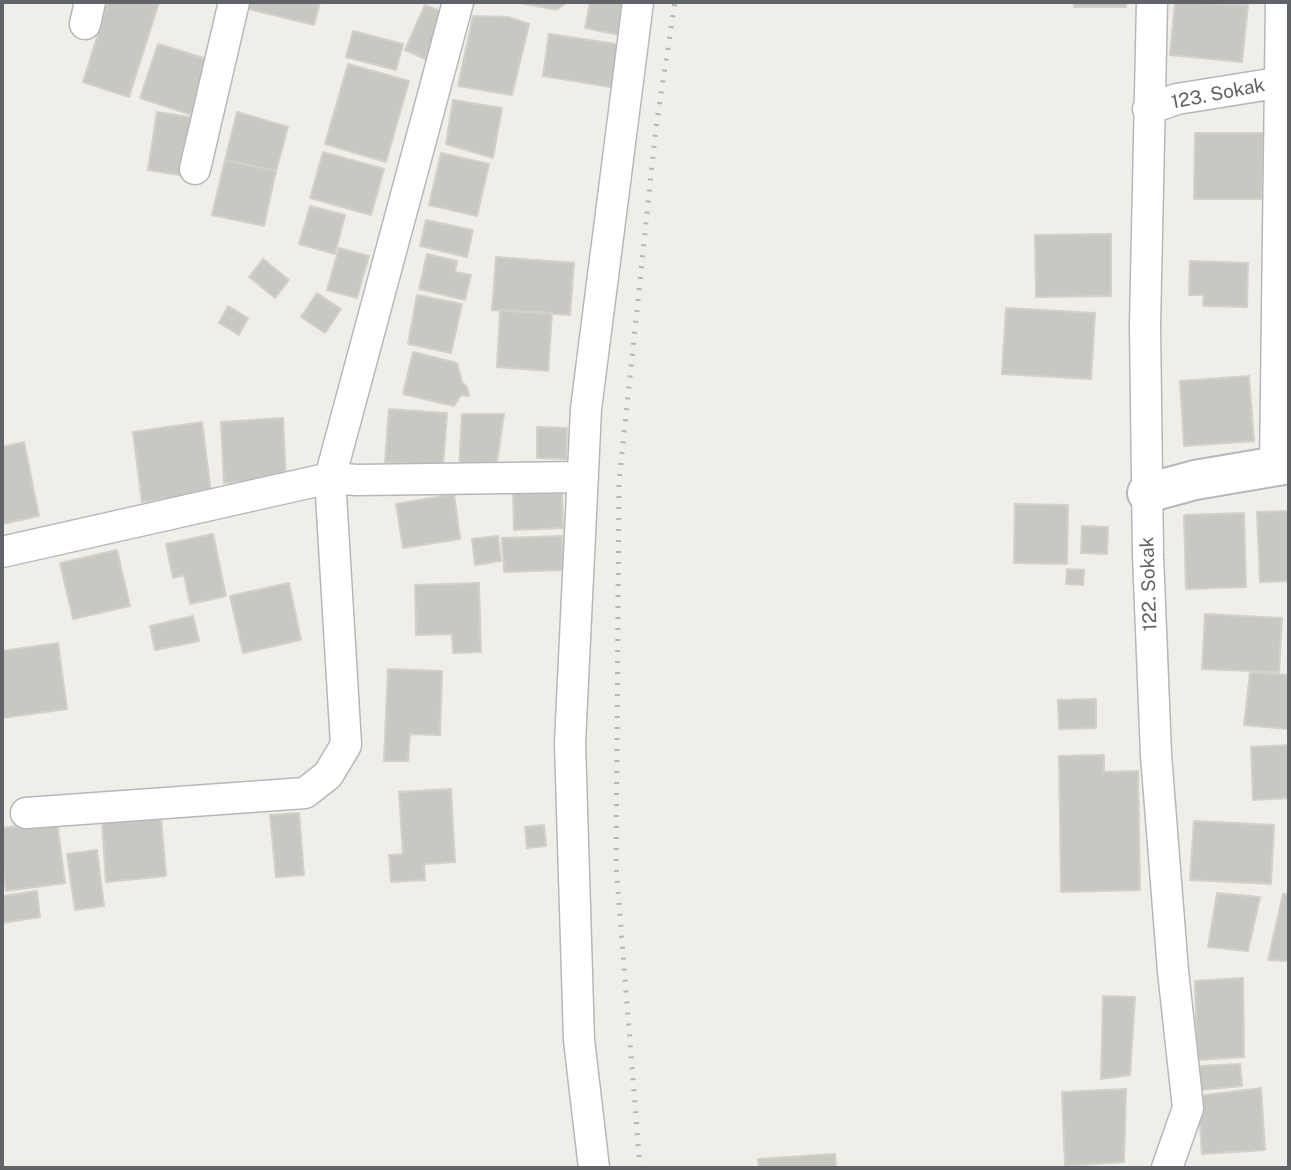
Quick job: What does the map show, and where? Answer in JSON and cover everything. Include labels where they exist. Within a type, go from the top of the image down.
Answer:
[{"type":"street","points":[[195,169],[234,2]]},
{"type":"street","points":[[26,813],[305,793],[328,775],[346,745],[330,478],[458,2]]},
{"type":"street","points":[[594,1168],[579,1040],[570,743],[586,409],[638,2]]},
{"type":"street","name":"122. Sokak","points":[[1152,2],[1145,325],[1147,493],[1156,755],[1188,1108],[1169,1165]]},
{"type":"street","points":[[1147,493],[1195,480],[1282,466],[1285,82],[1281,2]]},
{"type":"street","name":"123. Sokak","points":[[1148,109],[1177,99],[1285,82]]},
{"type":"street","points":[[2,552],[330,478],[357,480],[583,477]]},
{"type":"building","points":[[108,2],[159,2],[129,97],[83,82]]},
{"type":"building","points":[[247,2],[320,2],[314,25],[245,8]]},
{"type":"building","points":[[516,2],[568,2],[556,10]]},
{"type":"building","points":[[590,2],[630,2],[624,36],[585,28]]},
{"type":"building","points":[[1074,2],[1126,2],[1126,7],[1074,7]]},
{"type":"building","points":[[1175,2],[1248,5],[1242,62],[1170,55]]},
{"type":"building","points":[[425,5],[445,13],[425,59],[405,50]]},
{"type":"building","points":[[473,16],[508,17],[529,24],[512,95],[458,86]]},
{"type":"building","points":[[353,31],[403,44],[396,70],[346,57]]},
{"type":"building","points":[[549,34],[623,45],[616,88],[543,76]]},
{"type":"building","points":[[158,44],[210,60],[192,115],[140,98]]},
{"type":"building","points":[[348,64],[409,81],[386,162],[325,144]]},
{"type":"building","points":[[453,100],[502,108],[493,158],[446,144]]},
{"type":"building","points":[[157,112],[196,118],[185,176],[148,170]]},
{"type":"building","points":[[237,112],[288,127],[276,171],[225,160]]},
{"type":"building","points":[[1195,133],[1263,133],[1262,199],[1194,199]]},
{"type":"building","points":[[323,152],[384,169],[371,215],[310,198]]},
{"type":"building","points":[[441,153],[489,164],[477,216],[429,205]]},
{"type":"building","points":[[225,160],[276,171],[264,226],[212,215]]},
{"type":"building","points":[[310,206],[345,215],[335,254],[299,244]]},
{"type":"building","points":[[426,220],[473,230],[467,257],[420,246]]},
{"type":"building","points":[[1111,234],[1111,296],[1036,297],[1035,235]]},
{"type":"building","points":[[339,248],[369,256],[357,298],[327,290]]},
{"type":"building","points":[[427,254],[457,261],[455,272],[471,275],[465,300],[419,289]]},
{"type":"building","points":[[496,257],[574,263],[570,315],[492,310]]},
{"type":"building","points":[[263,259],[289,280],[275,298],[249,277]]},
{"type":"building","points":[[1190,261],[1248,263],[1247,307],[1203,306],[1204,295],[1189,295]]},
{"type":"building","points":[[317,293],[341,309],[325,333],[301,317]]},
{"type":"building","points":[[417,295],[462,304],[451,353],[408,344]]},
{"type":"building","points":[[228,306],[248,318],[239,335],[219,323]]},
{"type":"building","points":[[1006,308],[1095,313],[1091,379],[1002,374]]},
{"type":"building","points":[[500,310],[552,313],[548,371],[497,367]]},
{"type":"building","points":[[413,352],[457,363],[469,396],[461,395],[454,406],[403,394]]},
{"type":"building","points":[[1249,376],[1254,441],[1184,446],[1180,381]]},
{"type":"building","points":[[389,409],[447,413],[443,466],[385,462]]},
{"type":"building","points":[[462,414],[504,414],[496,468],[459,468]]},
{"type":"building","points":[[283,418],[286,480],[224,483],[221,422]]},
{"type":"building","points":[[202,422],[211,493],[142,502],[133,432]]},
{"type":"building","points":[[537,427],[567,428],[566,459],[537,458]]},
{"type":"building","points":[[24,442],[39,516],[2,524],[2,447]]},
{"type":"building","points":[[562,486],[563,528],[514,530],[513,489]]},
{"type":"building","points":[[454,494],[460,539],[403,548],[396,504]]},
{"type":"building","points":[[1015,504],[1068,505],[1067,564],[1014,563]]},
{"type":"building","points":[[1289,511],[1289,581],[1260,582],[1257,512]]},
{"type":"building","points":[[1244,513],[1246,587],[1186,589],[1184,515]]},
{"type":"building","points":[[1082,526],[1108,527],[1107,554],[1081,553]]},
{"type":"building","points":[[213,534],[226,596],[190,604],[184,575],[173,578],[166,544]]},
{"type":"building","points":[[498,536],[501,561],[475,565],[472,539]]},
{"type":"building","points":[[562,536],[563,570],[504,572],[502,538]]},
{"type":"building","points":[[117,550],[130,606],[73,619],[60,563]]},
{"type":"building","points":[[1067,569],[1084,570],[1083,585],[1066,584]]},
{"type":"building","points":[[289,583],[301,640],[243,653],[230,596]]},
{"type":"building","points":[[479,583],[481,652],[453,653],[452,634],[416,635],[415,585]]},
{"type":"building","points":[[1205,614],[1282,618],[1279,672],[1202,669]]},
{"type":"building","points":[[193,616],[199,641],[155,650],[150,626]]},
{"type":"building","points":[[58,643],[67,709],[2,718],[2,651]]},
{"type":"building","points":[[388,669],[442,671],[440,735],[410,734],[408,761],[384,761]]},
{"type":"building","points":[[1250,672],[1289,675],[1289,729],[1244,725]]},
{"type":"building","points":[[1096,699],[1096,728],[1059,729],[1058,700]]},
{"type":"building","points":[[1289,745],[1289,798],[1253,800],[1251,747]]},
{"type":"building","points":[[1104,755],[1104,772],[1138,771],[1140,890],[1061,892],[1059,756]]},
{"type":"building","points":[[451,789],[455,862],[424,864],[425,880],[391,882],[389,855],[403,854],[399,792]]},
{"type":"building","points":[[299,813],[304,875],[276,877],[270,815]]},
{"type":"building","points":[[161,817],[166,876],[106,882],[102,822]]},
{"type":"building","points":[[57,821],[65,883],[6,891],[2,862],[2,828]]},
{"type":"building","points":[[1194,821],[1274,825],[1271,884],[1190,880]]},
{"type":"building","points":[[544,825],[546,846],[527,848],[525,827]]},
{"type":"building","points":[[97,850],[104,906],[75,910],[67,854]]},
{"type":"building","points":[[37,891],[40,917],[2,923],[2,896]]},
{"type":"building","points":[[1217,893],[1260,897],[1248,951],[1208,947]]},
{"type":"building","points":[[1283,894],[1289,895],[1289,961],[1268,960]]},
{"type":"building","points":[[1243,978],[1244,1057],[1197,1060],[1195,981]]},
{"type":"building","points":[[1103,996],[1135,997],[1130,1075],[1101,1079]]},
{"type":"building","points":[[1240,1064],[1242,1086],[1199,1090],[1200,1066]]},
{"type":"building","points":[[1261,1088],[1265,1150],[1202,1154],[1198,1096]]},
{"type":"building","points":[[1126,1089],[1124,1162],[1065,1166],[1062,1092]]},
{"type":"building","points":[[835,1154],[836,1168],[759,1168],[758,1159]]},
{"type":"railway","points":[[640,1168],[616,865],[619,482],[656,127],[675,2]]}]
